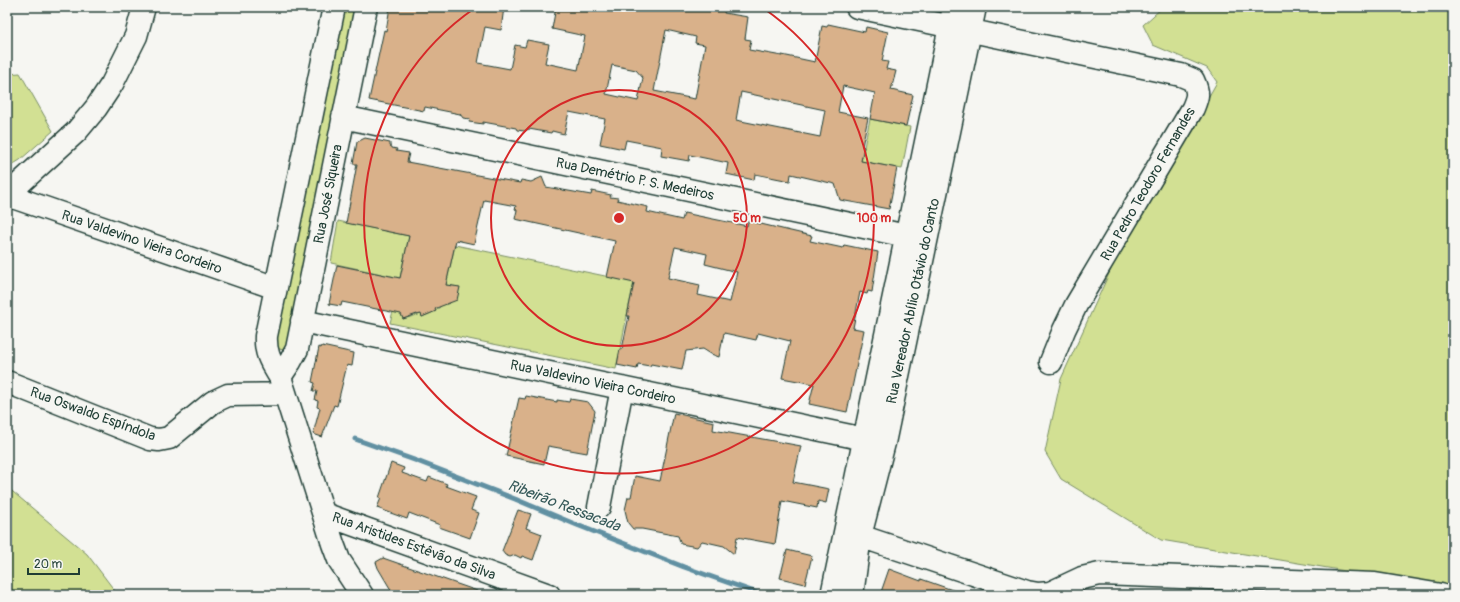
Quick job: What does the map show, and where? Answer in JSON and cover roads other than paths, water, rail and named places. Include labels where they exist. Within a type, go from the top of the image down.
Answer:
[{"type":"street","points":[[7,195],[76,132],[96,108],[112,84],[133,41],[144,7]]},
{"type":"street","points":[[334,7],[266,336],[265,347],[282,385],[339,560],[362,595]]},
{"type":"street","name":"Rua José Siqueira","points":[[282,385],[296,349],[366,7]]},
{"type":"street","name":"Rua Pedro Teodoro Fernandes","points":[[857,7],[958,21],[1181,75],[1193,80],[1198,90],[1193,108],[1076,305],[1051,362]]},
{"type":"street","name":"Rua Vereador Abílio Otávio do Canto","points":[[832,595],[853,535],[874,441],[916,238],[958,21],[975,7]]},
{"type":"street","name":"Rua Demétrio P. S. Medeiros","points":[[343,117],[916,238]]},
{"type":"street","name":"Rua Valdevino Vieira Cordeiro","points":[[7,195],[276,288]]},
{"type":"street","name":"Rua Valdevino Vieira Cordeiro","points":[[302,321],[874,441]]},
{"type":"street","name":"Rua Oswaldo Espíndola","points":[[7,382],[150,439],[159,440],[169,438],[213,402],[228,395],[282,385]]},
{"type":"street","points":[[599,507],[622,388]]},
{"type":"street","name":"Rua Aristides Estêvão da Silva","points":[[324,514],[549,595]]},
{"type":"street","points":[[853,535],[1027,592],[1038,594],[1050,593],[1082,578],[1100,574],[1375,584],[1441,595]]},
{"type":"street","name":"Rua Vereador Abílio Otávio do Canto","points":[[852,595],[853,535]]},
{"type":"waterway","name":"Ribeirão Ressacada","points":[[355,439],[515,499],[684,567],[763,595]]}]
